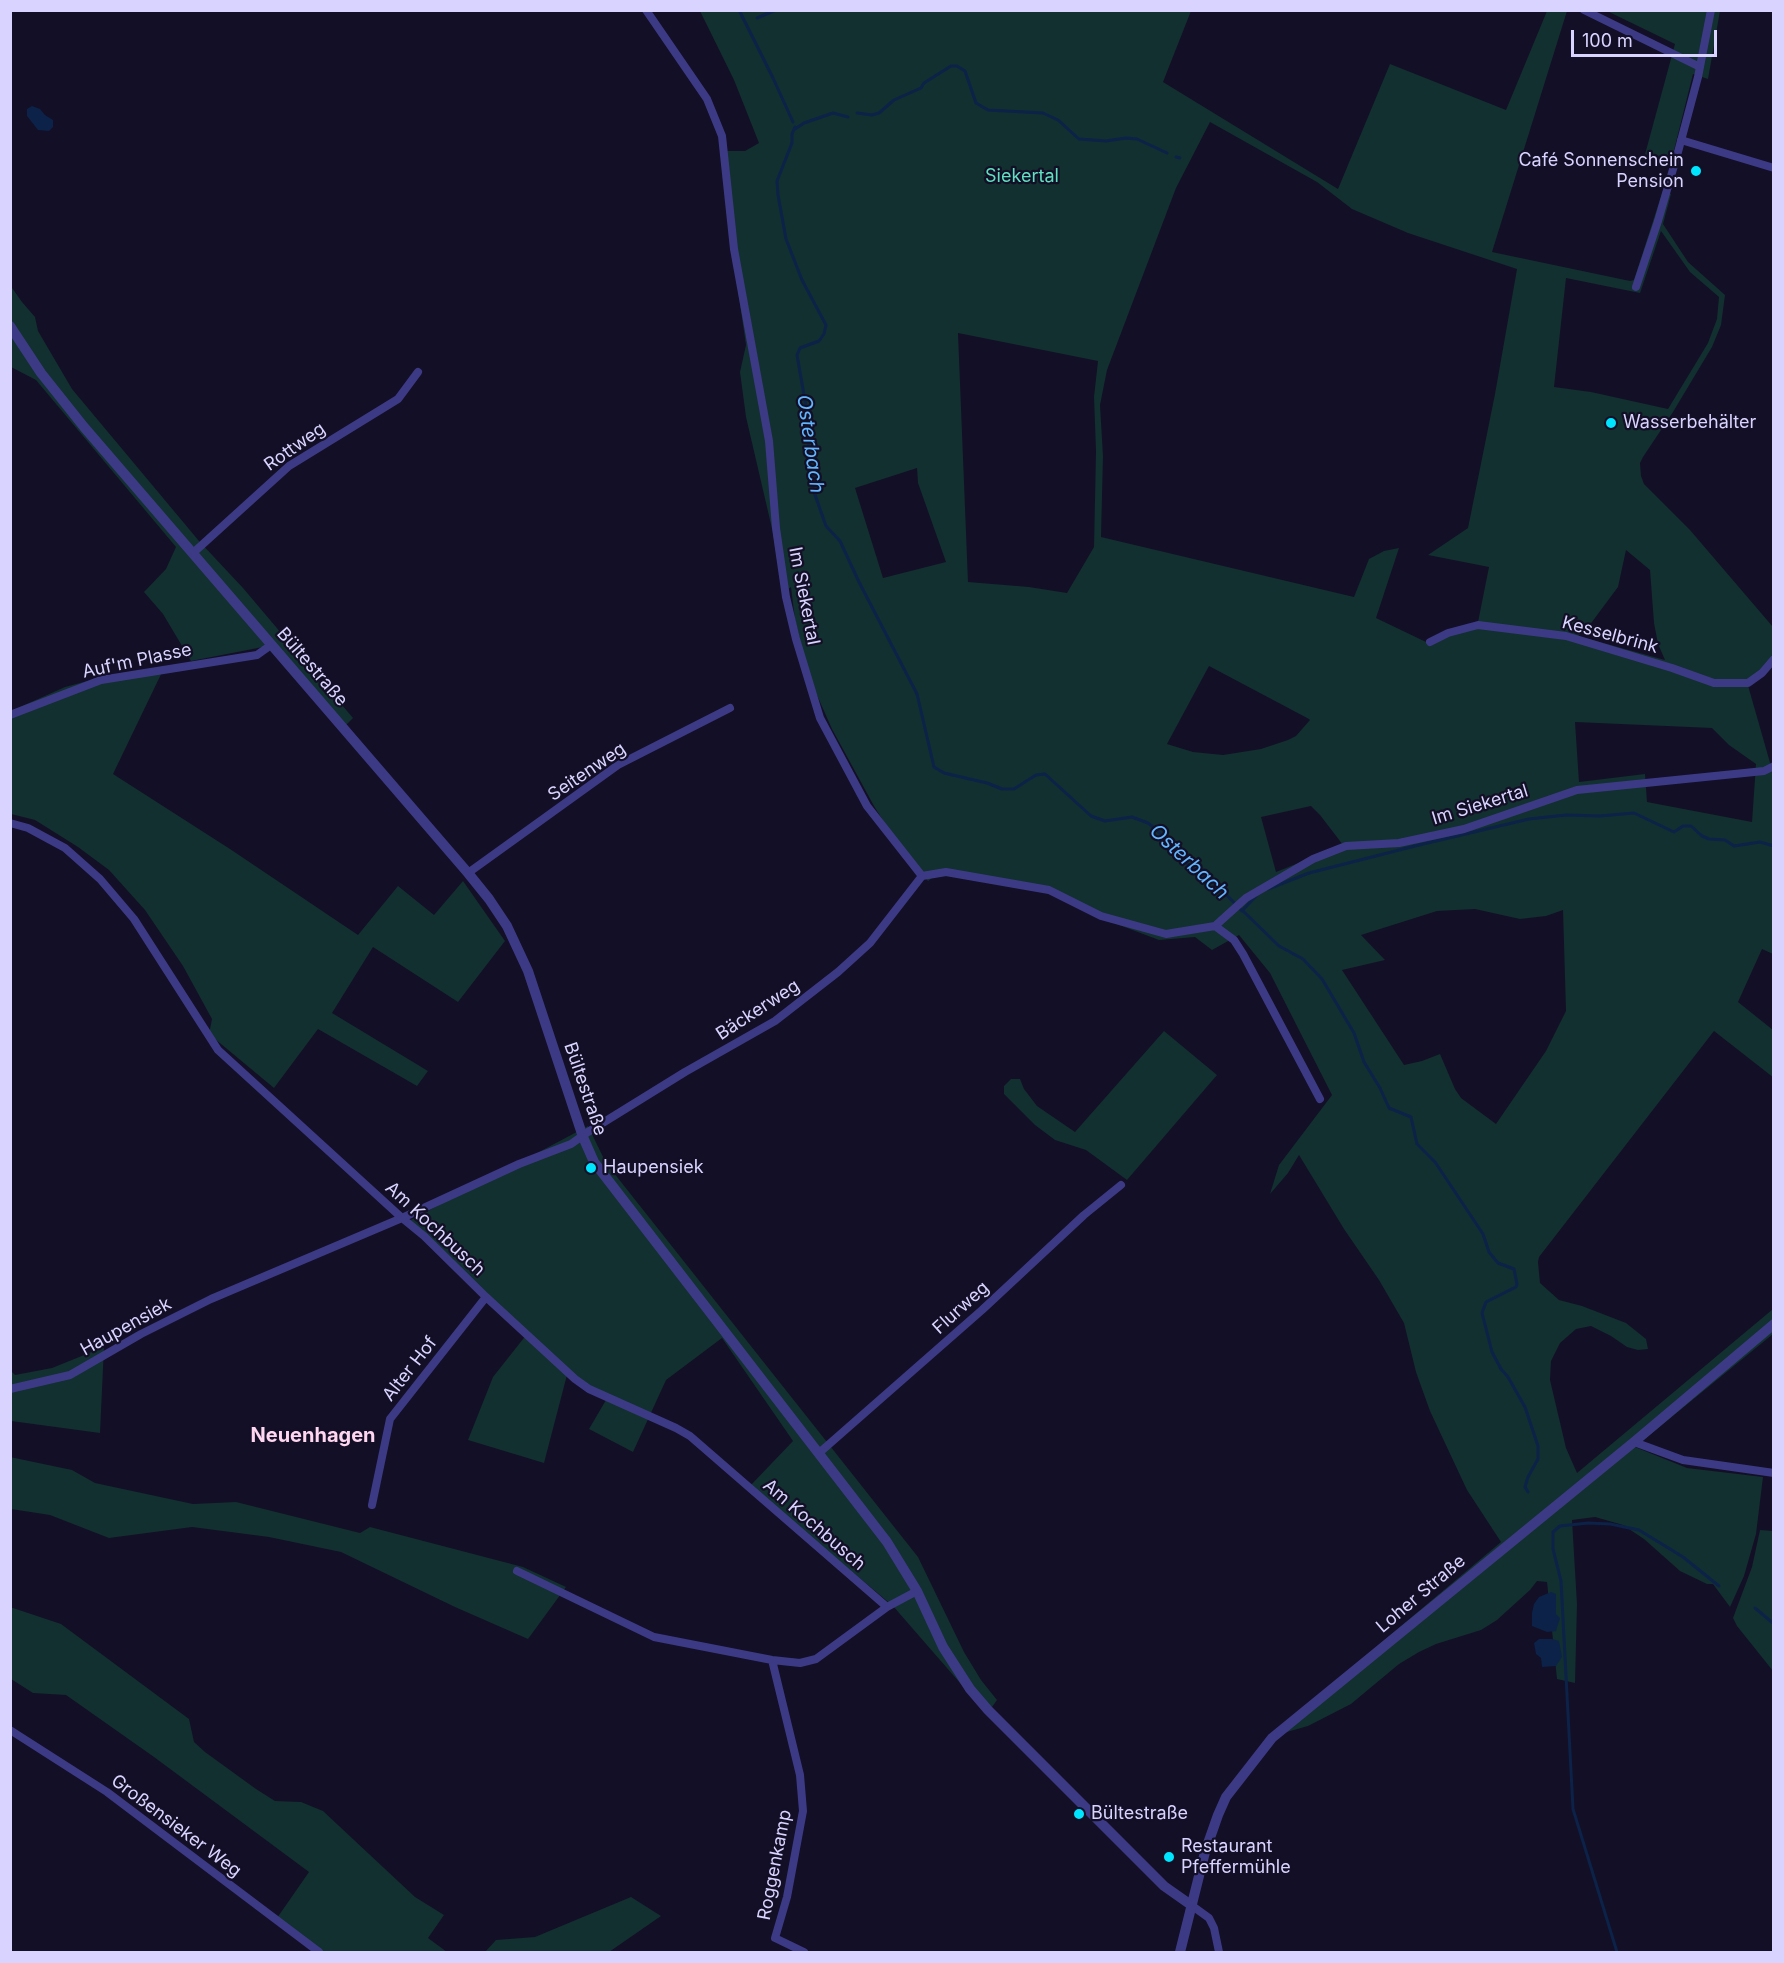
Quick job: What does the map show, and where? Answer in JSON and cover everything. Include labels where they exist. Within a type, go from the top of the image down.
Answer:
[{"type":"street","name":"Im Siekertal","points":[[646,10],[707,99],[722,136],[734,249],[770,441],[776,528],[786,597],[820,718],[867,806],[922,876]]},
{"type":"street","points":[[1584,10],[1700,68]]},
{"type":"street","points":[[1636,287],[1681,140],[1700,68],[1711,10]]},
{"type":"street","points":[[1681,140],[1773,168]]},
{"type":"street","name":"Bültestraße","points":[[10,326],[60,398],[468,873],[507,926],[528,971],[589,1152],[602,1173],[887,1542],[917,1590],[943,1647],[970,1689],[988,1710],[1164,1886],[1191,1905]]},
{"type":"street","name":"Rottweg","points":[[193,553],[289,466],[398,399],[418,372]]},
{"type":"street","name":"Kesselbrink","points":[[1430,642],[1448,633],[1478,625],[1566,636],[1714,683],[1748,683],[1762,673],[1773,659]]},
{"type":"street","name":"Auf'm Plasse","points":[[10,715],[101,680],[257,654],[271,645]]},
{"type":"street","name":"Seitenweg","points":[[468,873],[618,765],[730,708]]},
{"type":"street","name":"Im Siekertal","points":[[1215,926],[1240,903],[1312,859],[1346,846],[1399,843],[1464,829],[1577,790],[1764,771],[1773,766]]},
{"type":"street","name":"Am Kochbusch","points":[[10,823],[28,828],[65,848],[100,879],[134,919],[218,1050],[424,1236],[575,1379],[589,1389],[690,1436],[887,1607]]},
{"type":"street","points":[[922,876],[946,872],[1048,890],[1101,916],[1166,934],[1215,926],[1234,940],[1244,954],[1320,1099]]},
{"type":"street","name":"Bäckerweg","points":[[583,1137],[685,1072],[775,1021],[838,972],[870,943],[922,876]]},
{"type":"street","name":"Haupensiek","points":[[10,1389],[70,1375],[141,1334],[211,1299],[402,1218],[583,1137]]},
{"type":"street","name":"Flurweg","points":[[819,1453],[982,1310],[1084,1215],[1121,1185]]},
{"type":"street","name":"Alter Hof","points":[[372,1505],[390,1419],[486,1297]]},
{"type":"street","name":"Loher Straße","points":[[1180,1953],[1204,1852],[1226,1797],[1272,1738],[1634,1442],[1773,1324]]},
{"type":"street","points":[[1634,1442],[1683,1460],[1773,1473]]},
{"type":"street","points":[[517,1571],[654,1637],[772,1660],[800,1663],[816,1659],[887,1607],[917,1590]]},
{"type":"street","name":"Roggenkamp","points":[[772,1660],[800,1775],[803,1811],[787,1897],[775,1938],[804,1953]]},
{"type":"street","name":"Großensieker Weg","points":[[10,1730],[107,1792],[319,1953]]},
{"type":"street","points":[[1191,1905],[1209,1918],[1214,1928],[1219,1953]]},
{"type":"green space","name":"Siekertal","points":[[700,11],[1191,11],[1163,82],[1338,189],[1390,64],[1506,110],[1547,11],[1567,11],[1492,252],[1634,280],[1663,190],[1671,194],[1663,224],[1688,262],[1725,295],[1721,325],[1712,347],[1640,463],[1644,484],[1690,530],[1773,627],[1773,656],[1761,672],[1747,682],[1773,773],[1773,954],[1762,949],[1738,1002],[1773,1030],[1774,1078],[1714,1031],[1539,1257],[1540,1283],[1559,1300],[1626,1323],[1646,1339],[1648,1349],[1638,1350],[1627,1347],[1591,1326],[1576,1329],[1560,1343],[1551,1361],[1550,1380],[1566,1448],[1577,1473],[1773,1309],[1773,1334],[1635,1447],[1687,1468],[1763,1477],[1756,1534],[1744,1576],[1730,1607],[1713,1584],[1707,1584],[1680,1571],[1644,1539],[1623,1525],[1595,1517],[1572,1520],[1577,1604],[1575,1683],[1557,1679],[1547,1582],[1537,1581],[1497,1620],[1481,1630],[1436,1644],[1419,1652],[1399,1664],[1351,1704],[1308,1726],[1269,1737],[1501,1542],[1467,1490],[1430,1411],[1416,1372],[1404,1323],[1299,1155],[1288,1173],[1270,1194],[1279,1165],[1332,1095],[1270,973],[1239,935],[1212,950],[1195,937],[1159,940],[1106,920],[1047,889],[947,872],[936,875],[928,881],[899,846],[874,806],[832,729],[809,677],[795,619],[791,587],[782,593],[773,533],[746,417],[740,372],[746,345],[721,151],[745,151],[759,143],[734,80]],"holes":[[[1210,122],[1317,182],[1352,209],[1408,233],[1517,269],[1468,528],[1428,555],[1489,567],[1478,622],[1447,631],[1426,642],[1376,618],[1399,548],[1384,551],[1369,559],[1354,597],[1101,537],[1103,456],[1100,405],[1107,370],[1176,188]],[[1661,231],[1690,272],[1719,297],[1717,319],[1708,343],[1668,409],[1591,392],[1554,387],[1566,278],[1640,293]],[[958,333],[1098,361],[1094,397],[1096,451],[1094,547],[1067,593],[968,582]],[[917,468],[918,483],[946,562],[883,578],[855,488]],[[1626,550],[1650,570],[1654,623],[1658,644],[1665,660],[1578,636],[1586,630],[1618,587]],[[1209,666],[1310,720],[1296,736],[1261,749],[1223,755],[1193,752],[1167,744]],[[1575,722],[1712,728],[1729,745],[1756,764],[1752,822],[1647,802],[1645,774],[1579,782]],[[1311,806],[1343,845],[1276,872],[1261,817]],[[1475,909],[1520,919],[1546,916],[1563,910],[1566,1011],[1546,1051],[1496,1124],[1461,1098],[1440,1054],[1404,1065],[1342,970],[1385,960],[1361,935],[1437,911]]]},
{"type":"green space","points":[[1607,11],[1720,11],[1708,79],[1693,74],[1670,166],[1644,158],[1675,44]]},
{"type":"green space","points":[[10,285],[35,317],[38,331],[72,389],[199,541],[243,588],[353,718],[340,731],[268,646],[191,661],[163,614],[144,592],[166,569],[176,547],[36,380],[11,367]]},
{"type":"green space","points":[[165,666],[113,774],[358,935],[398,886],[434,915],[463,881],[505,941],[458,1002],[373,947],[332,1013],[428,1071],[417,1086],[318,1029],[274,1088],[209,1034],[212,1019],[183,966],[145,910],[109,870],[35,820],[11,814],[11,711],[65,687],[106,676]]},
{"type":"green space","points":[[1164,1031],[1217,1075],[1127,1180],[1086,1150],[1055,1140],[1035,1125],[1004,1094],[1004,1086],[1011,1079],[1020,1079],[1024,1089],[1037,1106],[1075,1132]]},
{"type":"green space","points":[[588,1126],[606,1163],[918,1557],[964,1652],[981,1680],[997,1700],[987,1714],[893,1606],[750,1486],[793,1441],[722,1338],[666,1380],[633,1452],[589,1429],[606,1400],[567,1375],[544,1463],[468,1440],[493,1377],[527,1334],[407,1222]]},
{"type":"green space","points":[[104,1347],[100,1433],[11,1421],[11,1371],[15,1375],[52,1368]]},
{"type":"green space","points":[[10,1457],[72,1470],[95,1483],[193,1504],[236,1502],[360,1533],[370,1527],[523,1567],[566,1587],[528,1639],[341,1552],[269,1537],[192,1527],[109,1538],[50,1515],[11,1509]]},
{"type":"green space","points":[[1760,1530],[1773,1531],[1773,1671],[1733,1618],[1752,1567]]},
{"type":"green space","points":[[10,1607],[61,1624],[189,1719],[194,1742],[256,1789],[275,1801],[301,1802],[323,1811],[415,1897],[444,1915],[428,1938],[447,1952],[320,1952],[277,1918],[309,1872],[66,1695],[33,1693],[11,1679]]},
{"type":"green space","points":[[631,1897],[661,1916],[609,1952],[485,1952],[496,1940],[535,1937]]},
{"type":"water","points":[[32,106],[40,109],[53,120],[53,127],[49,131],[38,130],[27,116],[27,109]]},
{"type":"water","points":[[1551,1592],[1556,1594],[1556,1614],[1560,1618],[1556,1631],[1547,1632],[1532,1626],[1532,1613],[1539,1597]]},
{"type":"water","points":[[1539,1639],[1559,1641],[1562,1657],[1556,1666],[1542,1667],[1541,1658],[1536,1654],[1534,1643]]},
{"type":"waterway","name":"Osterbach","points":[[739,10],[793,122]]},
{"type":"waterway","points":[[757,18],[776,10]]},
{"type":"waterway","points":[[857,113],[872,115],[879,113],[894,100],[921,88],[924,83],[951,66],[957,66],[965,71],[976,103],[988,110],[1043,113],[1058,120],[1079,139],[1106,141],[1137,139],[1167,153]]},
{"type":"waterway","points":[[795,129],[804,123],[833,113],[848,117]]},
{"type":"waterway","name":"Osterbach","points":[[795,127],[792,143],[777,181],[778,195],[786,239],[802,280],[826,325],[819,341],[800,348],[797,355],[807,412],[809,460],[814,477],[813,489],[826,526],[840,541],[917,694],[934,767],[944,773],[1002,789],[1014,789],[1036,775],[1045,774],[1091,816],[1105,821],[1132,817],[1148,823],[1157,830],[1182,860],[1219,887],[1242,911],[1257,895]]},
{"type":"waterway","points":[[1176,157],[1180,158]]},
{"type":"waterway","name":"Osterbach","points":[[1268,889],[1309,873],[1415,846],[1529,819],[1566,815],[1600,816],[1634,813],[1674,832],[1683,826],[1691,826],[1702,836],[1725,840],[1734,846],[1760,842],[1774,846]]},
{"type":"waterway","points":[[1243,911],[1279,946],[1303,959],[1322,979],[1354,1033],[1364,1062],[1389,1108],[1411,1117],[1417,1144],[1435,1162],[1483,1234],[1489,1252],[1498,1263],[1514,1269],[1516,1287],[1486,1302],[1482,1313],[1492,1352],[1525,1407],[1538,1446],[1538,1459],[1525,1487],[1528,1492]]},
{"type":"waterway","points":[[1617,1952],[1573,1809],[1561,1581],[1553,1549],[1553,1532],[1560,1526],[1588,1523],[1610,1524],[1639,1530],[1683,1557],[1719,1586]]},
{"type":"waterway","points":[[1755,1608],[1774,1624]]},
{"type":"place","name":"Café Sonnenschein Pension","points":[[1696,171]]},
{"type":"place","name":"Wasserbehälter","points":[[1611,423]]},
{"type":"place","name":"Haupensiek","points":[[591,1168]]},
{"type":"place","name":"Bültestraße","points":[[1079,1814]]},
{"type":"place","name":"Restaurant Pfeffermühle","points":[[1169,1857]]},
{"type":"district","name":"Neuenhagen","points":[[313,1436]]}]
